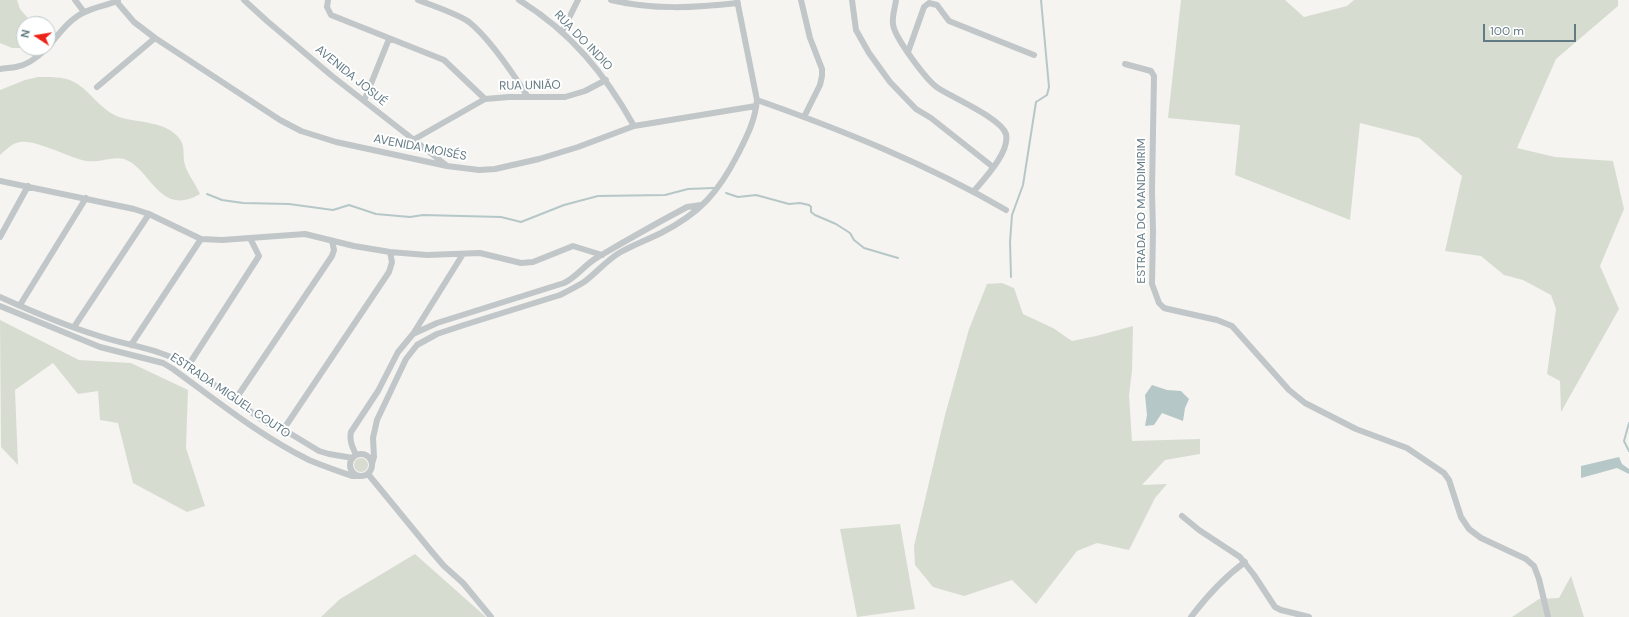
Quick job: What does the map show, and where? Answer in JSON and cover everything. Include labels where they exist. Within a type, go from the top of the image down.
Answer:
[{"type":"street","points":[[75,0],[84,12]]},
{"type":"street","name":"AVENIDA JOSUÉ","points":[[244,0],[284,36],[447,166]]},
{"type":"street","points":[[328,0],[327,7],[331,15],[444,60],[485,100]]},
{"type":"street","points":[[418,0],[456,15],[469,23],[491,47],[528,97]]},
{"type":"street","name":"RUA DO INDIO","points":[[519,0],[537,11],[562,32],[590,60],[606,80],[634,126]]},
{"type":"street","points":[[562,32],[578,0]]},
{"type":"street","points":[[463,254],[414,334],[398,352],[378,391],[351,432],[350,437],[354,456],[350,462],[350,470],[357,476],[368,474],[374,457],[373,438],[377,420],[406,359],[417,345],[444,332],[560,295],[584,282],[619,253],[661,233],[694,213],[708,200],[729,172],[752,124],[755,115],[756,103],[737,2],[699,8],[667,8],[611,0]]},
{"type":"street","points":[[667,0],[667,8]]},
{"type":"street","points":[[800,0],[810,38],[820,62],[822,76],[820,85],[804,116]]},
{"type":"street","points":[[852,0],[854,24],[860,39],[890,82],[916,109],[931,118],[993,167]]},
{"type":"street","points":[[896,0],[892,24],[897,35],[926,77],[938,88],[990,118],[1002,128],[1006,134],[1005,146],[993,167],[974,191]]},
{"type":"street","points":[[56,36],[63,28],[84,12],[117,1]]},
{"type":"street","name":"AVENIDA MOISÉS","points":[[117,1],[134,22],[155,38],[280,120],[301,131],[336,142],[447,166],[479,170],[518,165],[578,147],[634,126],[756,103]]},
{"type":"street","points":[[908,52],[922,10],[926,4],[929,3],[936,5],[949,21],[1034,55]]},
{"type":"street","points":[[97,87],[155,38]]},
{"type":"street","points":[[364,101],[389,39]]},
{"type":"street","points":[[0,69],[16,67],[38,56]]},
{"type":"street","name":"ESTRADA DO MANDIMIRIM","points":[[1125,64],[1151,71],[1154,76],[1152,272],[1154,293],[1159,303],[1168,309],[1217,320],[1232,326],[1290,390],[1305,403],[1356,429],[1407,448],[1444,473],[1449,480],[1461,517],[1469,529],[1481,538],[1526,559],[1534,566],[1539,579],[1548,617]]},
{"type":"street","name":"RUA UNIÃO","points":[[413,140],[485,100],[509,96],[564,97],[586,91],[606,80]]},
{"type":"street","points":[[756,103],[804,116],[921,165],[974,191],[1006,210]]},
{"type":"street","points":[[0,182],[86,198],[149,214],[201,239],[222,240],[305,234],[354,246],[390,252],[427,255],[484,254],[521,263],[533,262],[574,246],[602,254]]},
{"type":"street","points":[[0,237],[28,186]]},
{"type":"street","points":[[20,305],[86,198]]},
{"type":"street","points":[[414,334],[437,323],[564,283],[612,248],[687,207],[701,205]]},
{"type":"street","points":[[74,327],[149,214]]},
{"type":"street","points":[[188,366],[259,256],[250,238]]},
{"type":"street","points":[[131,345],[201,239]]},
{"type":"street","points":[[235,400],[332,256],[334,250],[332,241]]},
{"type":"street","points":[[284,430],[390,272],[392,262],[390,252]]},
{"type":"street","points":[[0,296],[104,338],[167,354],[188,366],[264,422],[284,430],[319,451],[329,454],[354,456],[366,455],[371,460],[372,464]]},
{"type":"street","name":"ESTRADA MIGUEL COUTO","points":[[0,306],[100,347],[163,363],[241,418],[290,449],[316,462],[352,476],[357,476]]},
{"type":"street","points":[[100,347],[104,338]]},
{"type":"street","points":[[368,474],[444,566],[463,583],[491,617]]},
{"type":"street","points":[[1182,516],[1199,530],[1233,551],[1245,562],[1275,607],[1309,617]]},
{"type":"street","points":[[1191,617],[1209,594],[1232,571],[1245,562]]},
{"type":"shaded area","points":[[0,0],[17,0],[20,9],[26,16],[16,16],[16,48],[0,43]]},
{"type":"shaded area","points":[[1181,0],[1285,0],[1304,17],[1347,6],[1354,0],[1618,0],[1618,6],[1556,59],[1517,148],[1555,157],[1613,161],[1624,209],[1600,266],[1619,309],[1561,412],[1560,381],[1547,374],[1556,309],[1551,295],[1523,280],[1504,275],[1481,256],[1445,251],[1462,176],[1419,138],[1360,123],[1350,220],[1235,175],[1240,125],[1168,118]]},
{"type":"shaded area","points":[[38,77],[56,77],[70,80],[86,90],[112,114],[126,119],[159,125],[173,132],[182,143],[185,165],[200,194],[186,200],[175,200],[165,196],[133,164],[120,158],[87,161],[35,143],[27,142],[14,144],[0,155],[0,90],[25,80]]},
{"type":"shaded area","points":[[1002,283],[1014,288],[1023,314],[1053,328],[1072,341],[1133,326],[1132,371],[1129,395],[1132,441],[1200,439],[1200,454],[1165,460],[1142,485],[1167,484],[1155,498],[1129,550],[1097,543],[1077,551],[1036,604],[1012,580],[964,596],[933,587],[915,565],[914,546],[945,415],[969,329],[987,284]]},
{"type":"shaded area","points":[[0,320],[79,360],[131,363],[188,390],[186,448],[205,506],[187,512],[133,483],[118,423],[100,420],[98,391],[78,394],[53,363],[15,390],[18,465],[1,447]]},
{"type":"shaded area","points":[[1152,385],[1167,390],[1181,391],[1189,399],[1185,408],[1183,421],[1162,413],[1154,425],[1145,426],[1147,415],[1145,395]]},
{"type":"shaded area","points":[[1619,457],[1622,464],[1629,469],[1629,474],[1617,468],[1581,478],[1581,466]]},
{"type":"shaded area","points":[[358,458],[364,458],[368,462],[368,468],[364,472],[358,472],[354,468],[354,462]]},
{"type":"shaded area","points":[[900,524],[915,609],[857,617],[840,529]]},
{"type":"shaded area","points":[[415,554],[486,617],[321,617],[340,599]]},
{"type":"shaded area","points":[[1571,576],[1584,617],[1512,617],[1539,599],[1559,598]]},
{"type":"waterway","points":[[1011,277],[1010,242],[1012,215],[1023,185],[1036,102],[1047,95],[1049,87],[1041,0]]},
{"type":"waterway","points":[[207,194],[222,200],[243,203],[289,204],[333,210],[349,205],[376,214],[410,217],[423,215],[501,217],[521,222],[564,205],[598,196],[665,195],[688,189],[714,188]]},
{"type":"waterway","points":[[726,193],[738,197],[756,195],[789,204],[800,203],[809,205],[811,207],[811,212],[836,224],[850,233],[854,240],[864,248],[898,258]]},
{"type":"waterway","points":[[1629,423],[1624,441],[1629,451]]}]
